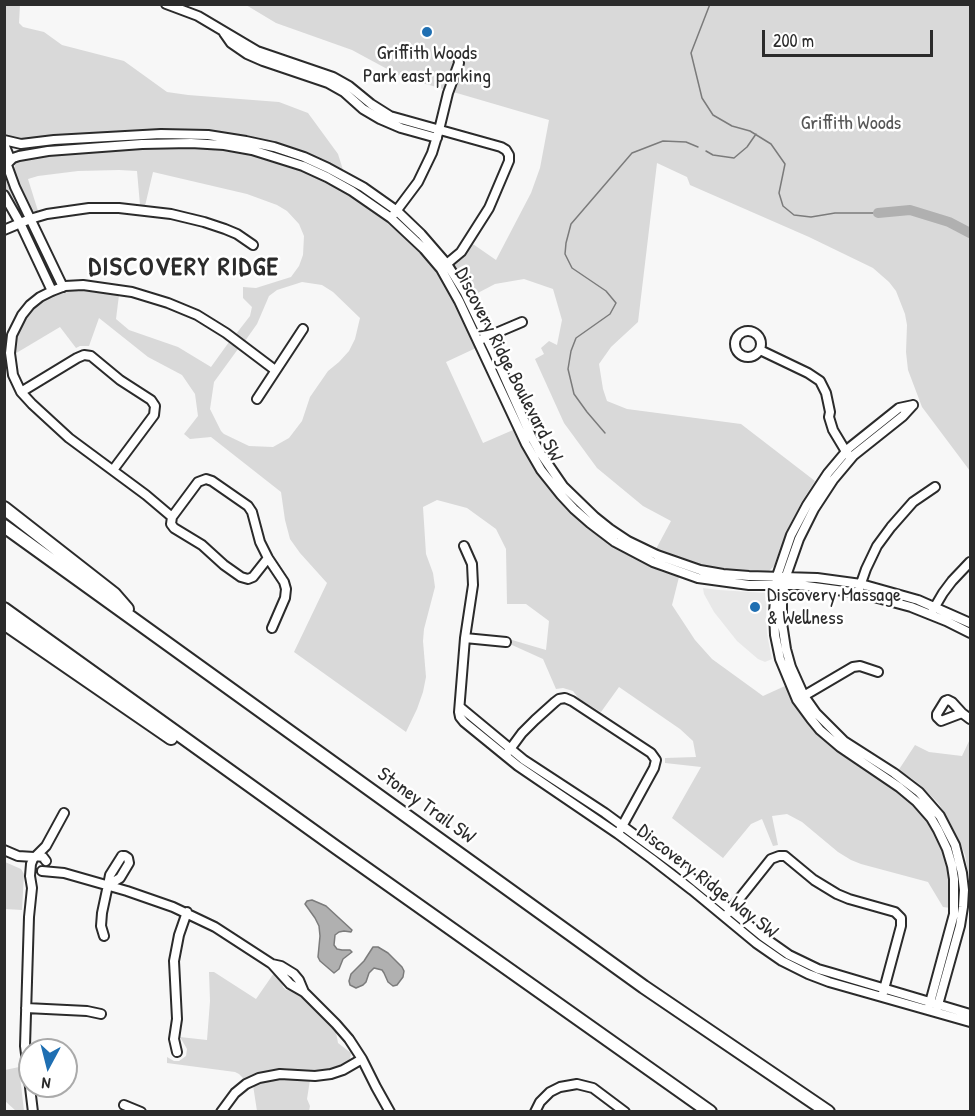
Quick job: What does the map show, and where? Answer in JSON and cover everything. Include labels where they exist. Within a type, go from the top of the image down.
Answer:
[{"type":"highway","points":[[4,508],[114,594],[139,624]]},
{"type":"highway","name":"Stoney Trail SW","points":[[4,526],[634,980],[828,1112]]},
{"type":"highway","points":[[4,609],[710,1112]]},
{"type":"highway","points":[[4,623],[289,820],[337,848]]},
{"type":"highway","points":[[686,1095],[703,1112]]},
{"type":"street","points":[[166,4],[198,16],[257,51],[333,77],[390,116],[503,148],[509,158],[496,194],[480,224],[461,252],[444,267]]},
{"type":"street","points":[[223,31],[231,43],[247,54],[328,83],[380,119],[401,128],[437,138]]},
{"type":"street","points":[[394,214],[417,182],[432,153],[448,93],[459,63],[458,55]]},
{"type":"street","name":"Discovery Ridge Boulevard SW","points":[[4,142],[27,144],[54,140],[181,134],[233,138],[289,152],[328,168],[363,187],[421,234],[465,293],[486,337],[514,408]]},
{"type":"street","points":[[4,142],[9,156],[6,166],[30,219],[57,289]]},
{"type":"street","name":"Discovery Ridge Boulevard SW","points":[[6,166],[13,158],[48,151],[166,143],[224,145],[252,150],[303,166],[394,214]]},
{"type":"street","points":[[4,195],[57,289]]},
{"type":"street","points":[[4,230],[47,214],[89,208],[119,208],[171,214],[225,229],[253,245]]},
{"type":"street","name":"Discovery Ridge Boulevard SW","points":[[444,267],[477,341],[531,436],[545,468],[592,520],[628,541],[720,582],[860,588]]},
{"type":"street","points":[[172,518],[146,495],[57,428],[21,392],[11,368],[8,344],[27,309],[40,297],[57,289],[83,285],[140,294],[168,303],[213,324],[275,370]]},
{"type":"street","points":[[477,341],[522,322]]},
{"type":"street","points":[[256,399],[303,329]]},
{"type":"street","points":[[760,350],[820,381],[826,393],[833,430],[850,453]]},
{"type":"street","points":[[21,392],[84,355],[91,356],[120,380],[151,400],[154,415],[113,470]]},
{"type":"street","points":[[850,453],[903,416],[913,405],[899,408],[850,453],[833,480],[810,507],[780,585],[784,657],[796,679],[801,698],[842,744],[919,792],[940,816],[955,845],[964,890],[962,919],[933,1007]]},
{"type":"street","points":[[268,558],[253,577],[248,579],[241,577],[202,545],[174,528],[171,524],[172,518],[198,482],[204,479],[210,479],[250,509],[260,542],[286,589],[285,598],[272,628]]},
{"type":"street","points":[[860,588],[877,546],[891,526],[913,502],[935,486]]},
{"type":"street","name":"Discovery Ridge Way SW","points":[[464,546],[472,564],[473,579],[465,638],[460,707],[507,753],[561,795],[671,873],[765,950],[796,969],[829,982],[881,997],[970,1014]]},
{"type":"street","points":[[933,611],[952,580],[970,562]]},
{"type":"street","name":"Discovery Ridge Boulevard SW","points":[[699,574],[817,578],[894,593],[933,611],[970,633]]},
{"type":"street","name":"Discovery Ridge Boulevard SW","points":[[933,611],[970,623]]},
{"type":"street","points":[[465,638],[506,642]]},
{"type":"street","points":[[801,698],[853,667],[861,666],[878,672]]},
{"type":"street","points":[[507,753],[522,733],[561,698],[568,698],[651,753],[656,764],[618,834]]},
{"type":"street","points":[[962,713],[970,719]]},
{"type":"street","name":"Discovery Ridge Way SW","points":[[507,753],[566,787],[622,826],[677,866],[770,942],[801,961],[832,973],[884,988],[970,1022]]},
{"type":"street","points":[[561,795],[566,787]]},
{"type":"street","points":[[33,1112],[25,1046],[32,888],[30,876],[33,861],[46,846],[64,813]]},
{"type":"street","points":[[32,888],[41,871],[46,867],[46,846]]},
{"type":"street","points":[[4,850],[33,861]]},
{"type":"street","points":[[33,861],[41,856],[46,862],[64,873]]},
{"type":"street","points":[[725,916],[771,859],[777,856],[788,858],[814,880],[837,894],[895,912],[901,918],[901,926],[881,997]]},
{"type":"street","points":[[33,861],[35,871],[64,873],[156,900],[186,912],[215,927],[272,964],[281,966],[294,974],[304,992],[344,1033],[362,1059],[390,1112]]},
{"type":"street","points":[[671,873],[677,866]]},
{"type":"street","points":[[104,936],[101,926],[108,885]]},
{"type":"street","points":[[177,1052],[174,1038],[177,1019],[174,961],[186,912]]},
{"type":"street","points":[[796,969],[801,961]]},
{"type":"street","points":[[26,1008],[87,1011],[101,1014]]},
{"type":"street","points":[[221,1112],[235,1093],[246,1084],[259,1078],[280,1074],[315,1076],[331,1074],[362,1059]]},
{"type":"street","points":[[535,1112],[540,1102],[550,1092],[560,1086],[576,1084],[593,1088],[625,1112]]},
{"type":"street","points":[[124,1105],[141,1112]]},
{"type":"shaded area","points":[[703,588],[767,593],[767,634],[772,659],[765,662],[758,659],[737,641],[714,612]]},
{"type":"shaded area","points":[[312,900],[326,906],[352,930],[335,935],[334,945],[337,949],[352,952],[343,959],[339,969],[334,973],[318,957],[319,926],[305,904]]},
{"type":"shaded area","points":[[373,947],[378,947],[388,953],[402,967],[403,977],[397,985],[393,986],[388,982],[382,970],[374,968],[363,985],[356,988],[350,985],[351,974],[364,961]]},
{"type":"green space","points":[[4,5],[20,5],[19,23],[23,27],[44,32],[62,45],[124,61],[167,92],[279,102],[308,113],[338,154],[344,173],[285,146],[207,131],[158,131],[25,139],[5,135]]},
{"type":"green space","name":"Griffith Woods","points":[[246,5],[970,5],[970,471],[922,407],[908,370],[905,314],[896,291],[889,282],[873,268],[690,185],[687,177],[657,163],[638,322],[611,347],[599,364],[607,401],[627,409],[741,424],[815,481],[801,503],[774,566],[769,571],[733,570],[699,565],[656,549],[671,521],[643,506],[597,468],[564,423],[535,359],[544,354],[541,348],[549,341],[557,345],[562,320],[553,289],[524,279],[495,284],[472,296],[453,265],[470,242],[496,260],[531,193],[540,168],[549,120],[402,77],[352,50],[276,23]]},
{"type":"green space","points":[[174,147],[246,154],[305,172],[370,207],[403,233],[442,281],[476,348],[446,362],[483,443],[513,430],[526,455],[547,485],[561,502],[592,531],[626,554],[662,572],[679,577],[672,605],[695,640],[712,659],[763,696],[785,686],[811,727],[845,756],[910,801],[930,824],[944,850],[950,875],[951,908],[943,907],[928,882],[851,860],[802,822],[787,814],[772,816],[778,845],[773,846],[762,819],[751,824],[723,858],[672,818],[701,767],[665,763],[665,758],[696,757],[693,741],[680,729],[619,687],[601,712],[579,699],[573,691],[563,688],[556,689],[543,659],[512,645],[512,640],[546,650],[549,621],[526,604],[507,604],[506,549],[496,529],[467,508],[437,500],[423,507],[426,554],[435,587],[424,629],[426,677],[423,692],[406,732],[294,652],[327,583],[290,539],[281,492],[211,437],[190,439],[184,434],[198,416],[195,394],[182,375],[148,357],[99,318],[89,346],[76,348],[60,327],[13,355],[18,331],[26,317],[32,309],[49,297],[74,290],[119,295],[116,319],[129,330],[178,347],[211,367],[229,342],[238,349],[214,382],[210,409],[224,434],[249,446],[273,447],[289,438],[302,421],[310,397],[328,371],[349,351],[355,339],[360,318],[333,292],[322,285],[302,282],[277,290],[269,296],[257,324],[245,341],[236,334],[250,316],[252,307],[243,298],[243,287],[256,288],[291,277],[299,266],[303,255],[304,236],[299,224],[287,211],[247,194],[153,172],[145,206],[140,205],[137,171],[119,170],[78,171],[28,179],[38,211],[35,211],[30,210],[13,172],[16,162],[23,158]]},
{"type":"green space","points":[[6,173],[22,208],[19,211],[5,189]]},
{"type":"green space","points":[[970,739],[970,885],[965,855],[946,815],[938,803],[919,784],[898,771],[915,745],[929,752],[962,756]]},
{"type":"green space","points":[[5,862],[21,869],[24,874],[22,910],[5,909]]},
{"type":"green space","points":[[209,972],[214,972],[256,999],[274,973],[281,978],[286,990],[296,991],[332,1027],[336,1032],[338,1043],[351,1053],[350,1059],[327,1070],[274,1069],[255,1074],[245,1080],[235,1072],[167,1063],[167,1057],[179,1061],[186,1056],[187,1049],[180,1037],[207,1040],[210,1001]]},
{"type":"green space","points":[[18,1067],[18,1098],[23,1098],[24,1111],[16,1111],[5,1101],[5,1070]]},
{"type":"green space","points":[[276,1077],[310,1080],[307,1099],[310,1106],[309,1111],[257,1111],[253,1085]]},
{"type":"waterway","points":[[710,4],[691,53],[702,98],[713,115],[732,126],[750,131],[771,144],[785,164],[779,193],[783,206],[794,215],[811,217],[835,213],[878,213]]},
{"type":"waterway","points":[[706,151],[713,155],[734,158],[747,147],[756,134]]},
{"type":"waterway","points":[[605,433],[574,394],[568,369],[576,338],[610,314],[616,303],[606,291],[572,268],[565,254],[571,224],[632,153],[663,141],[686,142],[698,147]]},
{"type":"waterway","points":[[878,213],[910,210],[949,222],[970,233]]},
{"type":"place","name":"Griffith Woods Park east parking","points":[[427,32]]},
{"type":"place","name":"Discovery Massage & Wellness","points":[[755,607]]},
{"type":"district","name":"DISCOVERY RIDGE","points":[[184,268]]}]
